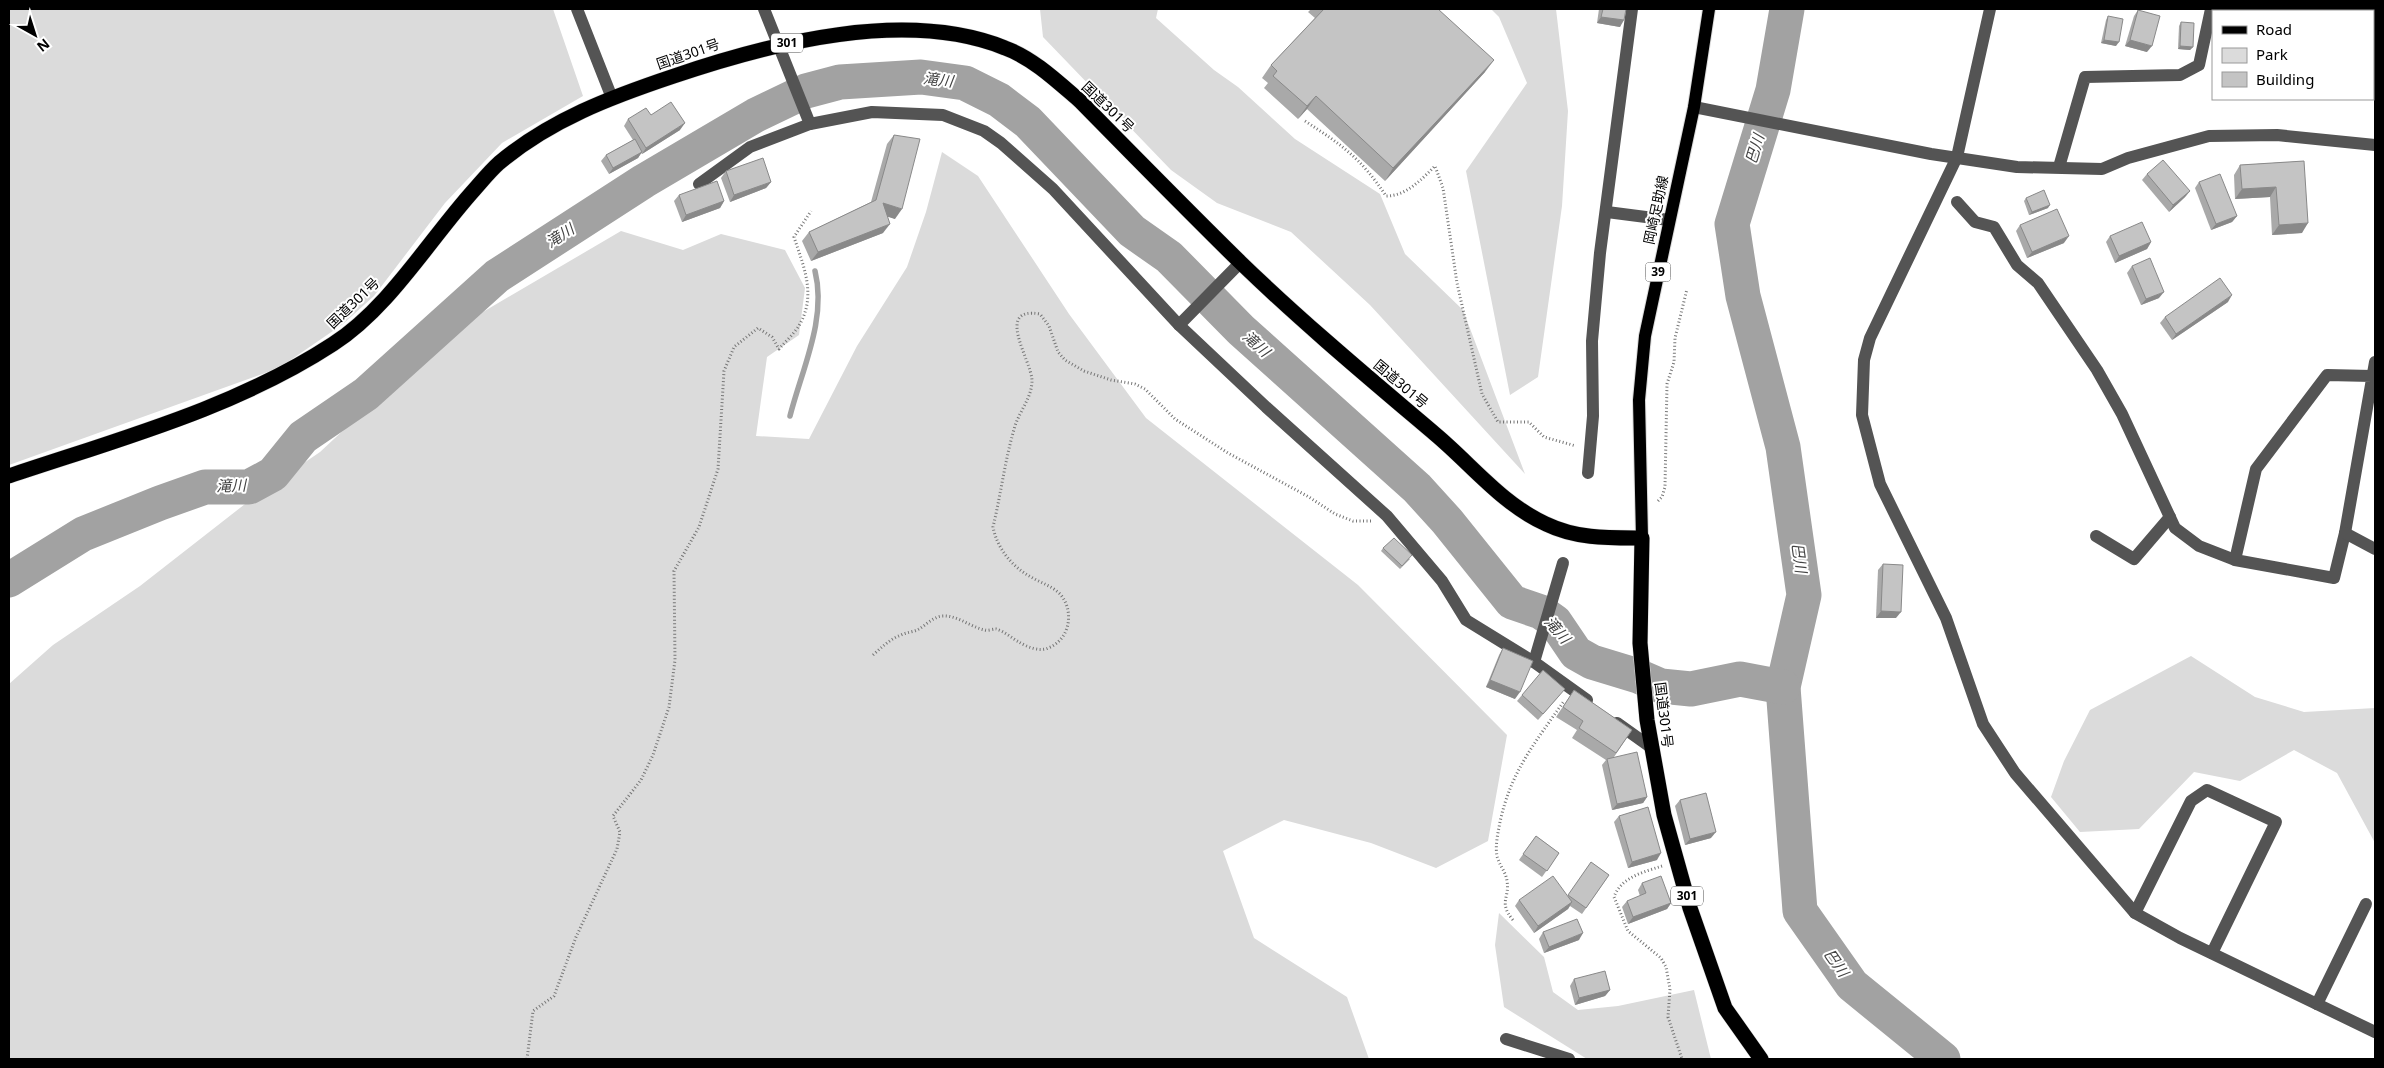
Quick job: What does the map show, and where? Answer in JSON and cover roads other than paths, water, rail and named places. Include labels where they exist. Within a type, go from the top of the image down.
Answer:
[{"type":"highway","name":"国道301号","points":[[9,476],[180,419],[288,373],[329,347],[379,304],[448,220],[498,164],[557,122],[612,98],[731,57],[779,44],[853,34],[932,31],[958,34],[1007,48],[1055,80],[1080,101],[1241,262],[1349,362],[1446,443],[1488,485],[1545,524],[1568,533],[1594,538],[1642,538],[1640,643],[1648,720],[1664,815],[1711,973],[1725,1008],[1761,1059]]},
{"type":"main road","name":"岡崎足助線","points":[[1642,538],[1639,400],[1645,336],[1694,107],[1709,9]]},
{"type":"street","points":[[577,9],[612,98]]},
{"type":"street","points":[[764,9],[810,124]]},
{"type":"street","points":[[1588,473],[1593,416],[1592,341],[1600,253],[1607,212],[1632,9]]},
{"type":"street","points":[[1990,9],[1957,157],[1870,338],[1864,360],[1862,415],[1880,484],[1946,618],[1983,724],[2015,773],[2135,913],[2212,954],[2375,1032]]},
{"type":"street","points":[[2059,167],[2085,78],[2180,75],[2199,65],[2211,9]]},
{"type":"street","points":[[1694,107],[1931,154],[2017,167],[2102,168],[2128,158],[2209,136],[2277,136],[2375,145]]},
{"type":"street","points":[[699,184],[750,147],[810,124],[872,112],[943,115],[984,131],[1001,143],[1053,189],[1179,325],[1266,407],[1387,516],[1442,581],[1466,620],[1534,662],[1652,748]]},
{"type":"street","points":[[1957,202],[1975,222],[1994,227],[2017,265],[2038,282],[2122,414],[2176,528],[2199,546],[2235,560],[2334,578],[2345,532],[2375,362]]},
{"type":"street","points":[[1607,212],[1669,220]]},
{"type":"street","points":[[1179,325],[1241,262]]},
{"type":"street","points":[[2235,560],[2256,469],[2327,375],[2372,376]]},
{"type":"street","points":[[2096,536],[2134,559],[2170,517]]},
{"type":"street","points":[[2345,532],[2375,549]]},
{"type":"street","points":[[1534,662],[1563,563]]},
{"type":"street","points":[[2135,913],[2191,801],[2207,790],[2276,822],[2212,954]]},
{"type":"street","points":[[2317,1004],[2366,904]]},
{"type":"street","points":[[1506,1040],[1569,1059]]},
{"type":"waterway","name":"巴川","points":[[1787,9],[1773,90],[1732,224],[1743,296],[1783,447],[1804,595],[1783,687],[1800,911],[1852,985],[1943,1059]]},
{"type":"waterway","name":"滝川","points":[[9,580],[83,534],[160,503],[205,487],[249,487],[273,474],[303,437],[366,394],[497,276],[644,181],[756,115],[806,91],[840,82],[921,77],[965,83],[999,100],[1028,122],[1132,231],[1169,257],[1241,330],[1417,488],[1447,521],[1512,602],[1541,612],[1555,622],[1576,653],[1592,662],[1638,676],[1661,686],[1691,689],[1740,679],[1783,687]]},
{"type":"waterway","points":[[790,416],[816,326],[818,289],[815,271]]}]
